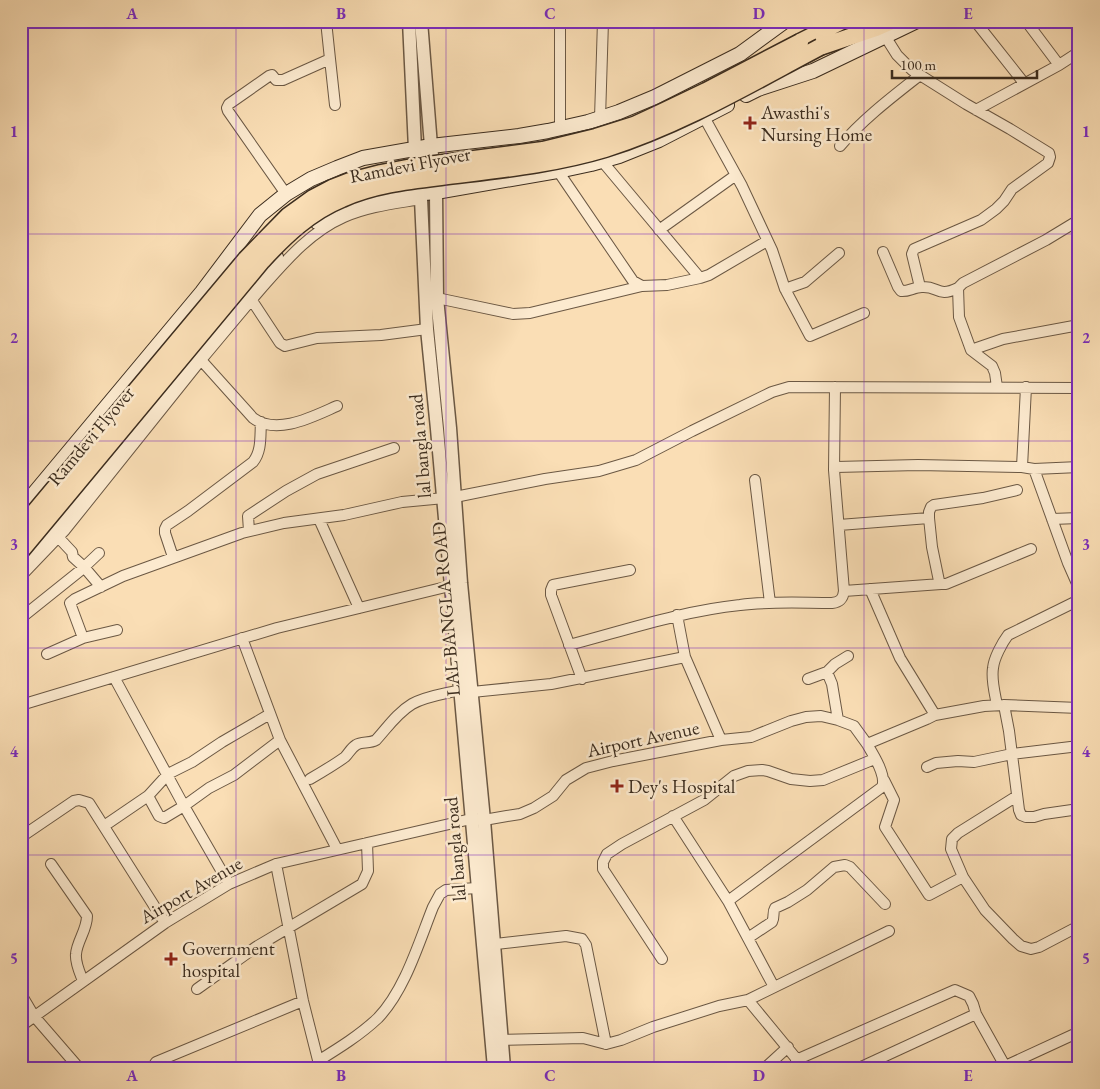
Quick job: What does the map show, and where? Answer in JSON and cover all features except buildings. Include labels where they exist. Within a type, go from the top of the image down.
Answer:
[{"type":"highway","points":[[800,42],[828,21]]},
{"type":"highway","name":"Ramdevi Flyover","points":[[21,528],[246,259],[288,216],[313,198],[350,181],[381,173],[412,167],[542,150],[596,137],[634,125],[706,91],[842,21]]},
{"type":"highway","name":"Ramdevi Flyover","points":[[21,551],[262,261],[282,240],[326,206],[350,196],[384,186],[560,160],[604,149],[680,120],[874,21]]},
{"type":"highway","points":[[820,47],[892,21]]},
{"type":"main road","points":[[21,510],[202,292],[260,215],[286,194],[311,179],[363,158],[431,146],[518,136],[588,122],[619,112],[655,97],[740,54],[785,21]]},
{"type":"main road","points":[[21,567],[101,472],[269,265],[292,239],[327,215],[354,203],[379,197],[421,196],[558,171],[619,156],[659,140],[758,89],[813,71],[917,21]]},
{"type":"street","points":[[326,21],[335,105]]},
{"type":"street","name":"lal bangla road","points":[[408,21],[416,149],[421,196],[427,329],[449,498],[496,1039],[494,1068]]},
{"type":"street","name":"LAL BANGLA ROAD","points":[[421,21],[436,192],[437,298],[450,428],[449,498]]},
{"type":"street","points":[[560,21],[560,128]]},
{"type":"street","points":[[600,118],[603,21]]},
{"type":"street","points":[[974,21],[1024,84]]},
{"type":"street","points":[[1026,21],[1059,65]]},
{"type":"street","points":[[885,36],[897,55],[912,70],[1010,129],[1049,154],[1050,157],[1048,163],[1012,189],[1004,201],[981,220],[914,249],[912,254],[920,287]]},
{"type":"street","points":[[976,110],[1059,65],[1079,52]]},
{"type":"street","points":[[286,194],[227,108],[229,104],[269,76],[276,80],[283,80],[330,59]]},
{"type":"street","points":[[411,73],[425,73]]},
{"type":"street","points":[[840,146],[886,102],[920,75]]},
{"type":"street","points":[[704,117],[736,175],[768,241],[785,288],[810,336],[864,313]]},
{"type":"street","points":[[602,161],[700,278]]},
{"type":"street","points":[[558,171],[633,281],[642,286]]},
{"type":"street","points":[[659,230],[736,175]]},
{"type":"street","points":[[21,576],[58,537],[201,360],[289,257],[308,239],[344,217],[372,207],[421,196]]},
{"type":"street","points":[[883,252],[902,291],[927,287],[943,293],[958,288],[963,283],[1046,240],[1079,220]]},
{"type":"street","points":[[437,298],[513,314],[530,313],[642,286],[668,285],[700,278],[709,275],[768,241]]},
{"type":"street","points":[[785,288],[805,282],[839,253]]},
{"type":"street","points":[[958,288],[959,317],[971,350],[992,366],[997,387]]},
{"type":"street","points":[[252,300],[280,343],[285,346],[322,337],[381,335],[427,329]]},
{"type":"street","points":[[971,350],[1003,339],[1079,325]]},
{"type":"street","points":[[201,360],[253,418],[260,422],[288,424],[337,406]]},
{"type":"street","points":[[83,638],[70,603],[123,576],[173,557],[249,531],[284,523],[344,515],[402,502],[449,498],[545,479],[599,471],[636,460],[772,392],[789,387],[1079,388]]},
{"type":"street","points":[[569,645],[677,616],[740,605],[837,602],[841,600],[844,591],[834,470],[835,387]]},
{"type":"street","points":[[1022,467],[1026,387]]},
{"type":"street","points":[[173,557],[165,533],[167,525],[254,462],[259,452],[260,422]]},
{"type":"street","points":[[249,531],[248,516],[286,491],[317,474],[394,448]]},
{"type":"street","points":[[834,470],[836,467],[918,465],[1022,467],[1034,469],[1079,466]]},
{"type":"street","points":[[1034,469],[1079,588]]},
{"type":"street","points":[[755,480],[770,603]]},
{"type":"street","points":[[941,584],[932,547],[929,518],[931,507],[1017,490]]},
{"type":"street","points":[[839,525],[929,518]]},
{"type":"street","points":[[1052,519],[1079,518]]},
{"type":"street","points":[[319,519],[360,608]]},
{"type":"street","points":[[58,537],[72,552],[73,557],[101,587]]},
{"type":"street","points":[[844,591],[946,584],[1031,549]]},
{"type":"street","points":[[21,618],[99,553]]},
{"type":"street","points":[[582,679],[551,595],[553,585],[630,570]]},
{"type":"street","points":[[21,705],[277,628],[456,584]]},
{"type":"street","points":[[870,589],[900,658],[936,715]]},
{"type":"street","points":[[1079,600],[1008,635],[1003,642],[993,668],[993,677],[1012,754],[1021,815],[1034,817],[1079,809]]},
{"type":"street","points":[[677,616],[686,657],[721,740]]},
{"type":"street","points":[[47,654],[83,638],[116,630]]},
{"type":"street","points":[[242,638],[280,740],[337,850]]},
{"type":"street","points":[[808,679],[826,672],[848,656]]},
{"type":"street","points":[[310,779],[339,762],[356,745],[371,743],[376,740],[401,712],[422,700],[466,691],[551,684],[582,679],[686,657]]},
{"type":"street","points":[[826,672],[832,684],[838,720]]},
{"type":"street","points":[[114,677],[229,884]]},
{"type":"street","points":[[867,744],[936,715],[984,706],[1079,708]]},
{"type":"street","points":[[104,826],[148,796],[168,774],[192,762],[270,714]]},
{"type":"street","name":"Airport Avenue","points":[[21,1026],[165,923],[229,884],[276,864],[477,819],[520,814],[553,796],[566,780],[586,768],[721,740],[751,737],[806,716],[821,716],[854,726],[867,744],[894,800],[885,827],[928,895],[963,876]]},
{"type":"street","points":[[148,796],[159,816],[164,818],[209,788],[234,775],[280,740]]},
{"type":"street","points":[[927,767],[936,763],[974,762],[1012,754],[1079,746]]},
{"type":"street","points":[[662,960],[603,869],[603,862],[607,854],[704,800],[734,776],[748,771],[768,771],[791,779],[822,780],[875,758]]},
{"type":"street","points":[[728,901],[882,788],[884,780]]},
{"type":"street","points":[[1017,796],[952,839],[951,849],[963,876],[985,910],[1021,946],[1031,949],[1039,947],[1079,926]]},
{"type":"street","points":[[21,837],[74,801],[79,800],[89,803],[165,923]]},
{"type":"street","points":[[673,816],[728,901],[774,987]]},
{"type":"street","points":[[197,989],[256,947],[362,884],[368,871],[367,843]]},
{"type":"street","points":[[51,864],[87,916],[87,922],[76,953],[77,964],[83,981]]},
{"type":"street","points":[[276,864],[302,1001],[319,1065],[379,1017],[399,990],[440,894],[446,890],[483,886]]},
{"type":"street","points":[[748,938],[772,922],[775,908],[807,890],[834,867],[845,865],[850,867],[885,904]]},
{"type":"street","points":[[504,1068],[496,1039],[582,1038],[606,1044],[621,1040],[653,1027],[718,1006],[748,1000],[889,931]]},
{"type":"street","points":[[488,945],[566,936],[582,939],[586,945],[606,1044]]},
{"type":"street","points":[[796,1060],[955,990],[969,996],[1003,1067],[1079,1032]]},
{"type":"street","points":[[21,994],[34,1016],[79,1068]]},
{"type":"street","points":[[748,1000],[804,1068]]},
{"type":"street","points":[[152,1068],[156,1062],[302,1001]]},
{"type":"street","points":[[858,1068],[976,1014]]},
{"type":"street","points":[[765,1068],[788,1047]]},
{"type":"street","points":[[21,1060],[27,1068]]},
{"type":"place","name":"Awasthi's Nursing Home","points":[[750,123]]},
{"type":"place","name":"Dey's Hospital","points":[[617,786]]},
{"type":"place","name":"Government hospital","points":[[171,959]]}]
